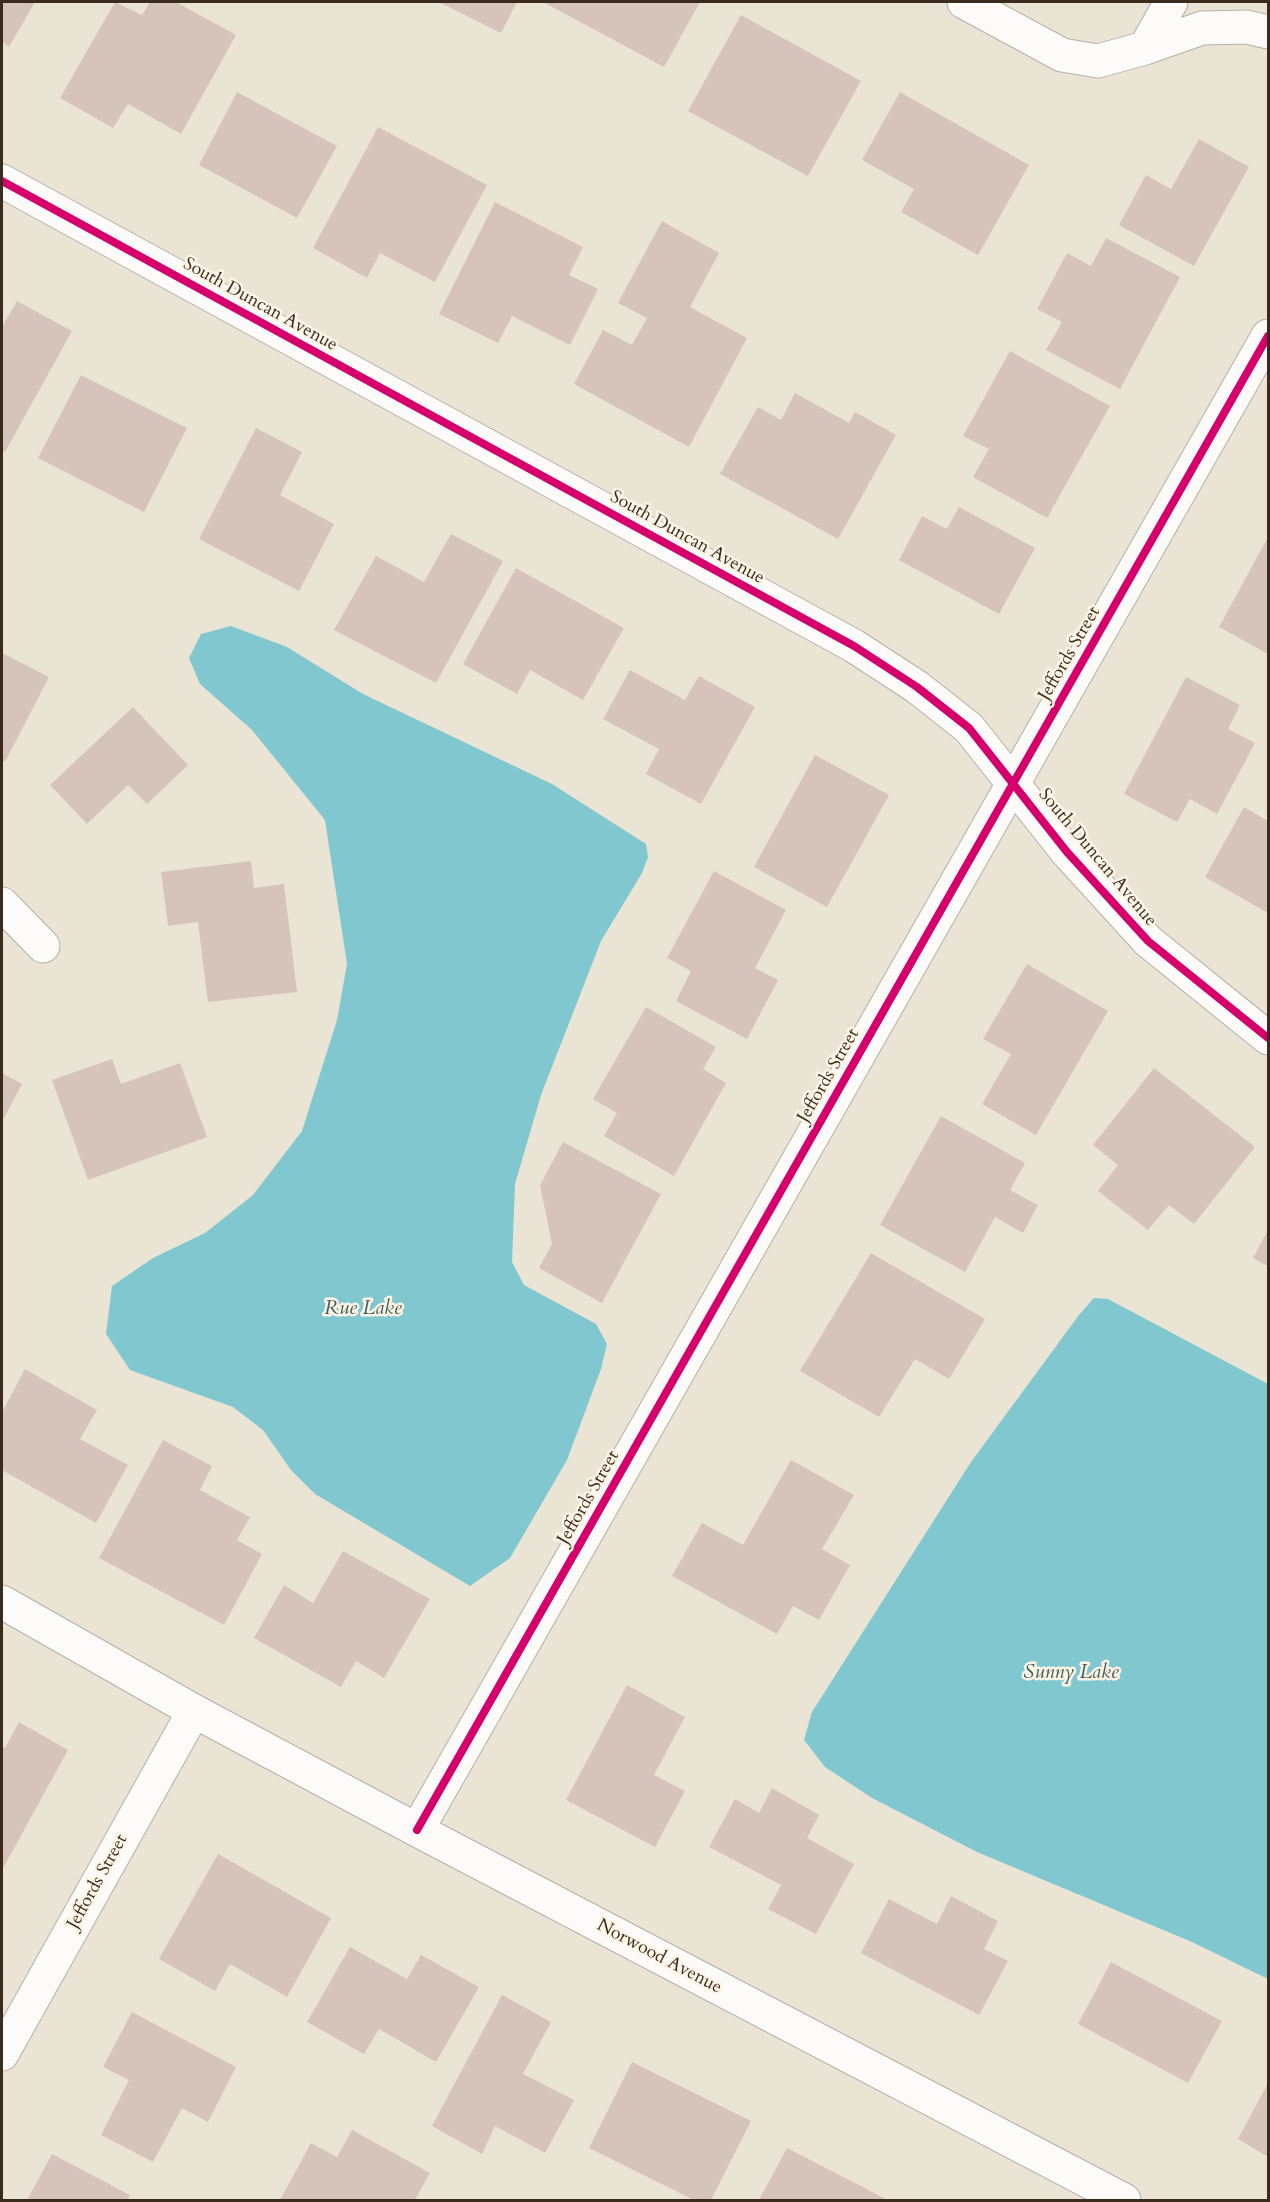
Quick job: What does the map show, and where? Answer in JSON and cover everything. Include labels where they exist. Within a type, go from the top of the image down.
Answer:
[{"type":"street","points":[[964,2],[1062,55],[1098,62],[1202,28],[1247,27],[1269,33]]},
{"type":"street","points":[[1145,48],[1171,2]]},
{"type":"street","name":"South Duncan Avenue","points":[[2,181],[854,646],[917,687],[969,728],[1014,782],[1067,852],[1148,941],[1269,1038]]},
{"type":"street","name":"Jeffords Street","points":[[417,1830],[1269,336]]},
{"type":"street","points":[[2,904],[43,946]]},
{"type":"street","name":"Norwood Avenue","points":[[2,1602],[194,1711],[417,1830],[1124,2200]]},
{"type":"street","name":"Jeffords Street","points":[[2,2054],[194,1711]]},
{"type":"water","name":"Rue Lake","points":[[231,626],[287,647],[363,694],[552,784],[646,844],[648,857],[642,873],[601,941],[541,1095],[515,1184],[512,1262],[524,1285],[596,1324],[607,1344],[601,1369],[567,1460],[510,1558],[470,1586],[315,1494],[291,1470],[263,1430],[233,1407],[130,1370],[106,1334],[112,1286],[153,1258],[205,1233],[253,1195],[302,1131],[337,1020],[347,964],[325,820],[252,730],[200,684],[189,658],[201,634]]},
{"type":"water","name":"Sunny Lake","points":[[1094,1298],[1108,1299],[1268,1384],[1268,1979],[1192,1942],[977,1852],[872,1798],[825,1767],[804,1740],[812,1712],[971,1462],[1079,1315]]},
{"type":"building","points":[[2,2],[35,2],[9,47],[2,42]]},
{"type":"building","points":[[115,2],[142,15],[150,2],[176,2],[236,35],[181,134],[128,104],[113,128],[60,98]]},
{"type":"building","points":[[439,2],[517,2],[501,33]]},
{"type":"building","points":[[543,2],[700,2],[664,67]]},
{"type":"building","points":[[741,15],[861,81],[808,176],[688,111]]},
{"type":"building","points":[[237,92],[337,146],[297,218],[199,165]]},
{"type":"building","points":[[900,92],[1029,165],[978,255],[901,212],[914,189],[862,160]]},
{"type":"building","points":[[378,127],[487,185],[435,282],[380,253],[367,278],[313,248]]},
{"type":"building","points":[[1199,139],[1249,167],[1194,266],[1119,225],[1146,175],[1171,189]]},
{"type":"building","points":[[495,202],[583,247],[569,275],[598,289],[570,345],[512,316],[498,343],[439,314]]},
{"type":"building","points":[[662,221],[719,253],[690,307],[747,338],[689,447],[574,384],[603,330],[632,345],[647,318],[618,303]]},
{"type":"building","points":[[1106,238],[1180,277],[1120,389],[1046,350],[1062,322],[1037,309],[1067,253],[1091,266]]},
{"type":"building","points":[[17,301],[72,331],[5,452],[2,451],[2,324]]},
{"type":"building","points":[[1010,351],[1110,406],[1047,518],[973,477],[989,449],[963,436]]},
{"type":"building","points":[[81,375],[187,428],[144,512],[38,458]]},
{"type":"building","points":[[795,393],[849,423],[855,412],[896,435],[838,539],[720,474],[758,407],[781,420]]},
{"type":"building","points":[[256,428],[302,452],[280,495],[334,524],[299,591],[199,539]]},
{"type":"building","points":[[959,507],[1035,548],[999,614],[899,560],[922,516],[947,529]]},
{"type":"building","points":[[451,534],[503,561],[436,683],[334,630],[376,556],[424,582]]},
{"type":"building","points":[[1268,537],[1268,654],[1219,627]]},
{"type":"building","points":[[516,568],[624,628],[583,700],[530,670],[517,694],[463,664]]},
{"type":"building","points":[[2,653],[49,677],[5,762],[2,760]]},
{"type":"building","points":[[630,670],[685,700],[699,676],[755,707],[701,804],[646,774],[659,749],[603,719]]},
{"type":"building","points":[[1186,677],[1240,705],[1228,729],[1255,743],[1217,814],[1190,799],[1177,822],[1124,794]]},
{"type":"building","points":[[133,707],[188,765],[147,804],[128,785],[87,824],[50,785]]},
{"type":"building","points":[[815,755],[889,795],[827,907],[754,867]]},
{"type":"building","points":[[1244,807],[1268,821],[1268,913],[1205,877]]},
{"type":"building","points":[[251,861],[254,888],[284,884],[297,992],[208,1002],[198,922],[168,926],[161,872]]},
{"type":"building","points":[[714,871],[786,910],[755,968],[778,980],[747,1039],[676,1001],[691,971],[667,958]]},
{"type":"building","points":[[1027,964],[1108,1011],[1036,1135],[982,1104],[1011,1054],[983,1039]]},
{"type":"building","points":[[646,1007],[716,1047],[703,1069],[726,1083],[674,1176],[604,1136],[617,1113],[593,1099]]},
{"type":"building","points":[[112,1059],[121,1084],[180,1063],[207,1137],[88,1180],[52,1080]]},
{"type":"building","points":[[1154,1068],[1255,1147],[1194,1224],[1169,1205],[1148,1230],[1098,1191],[1118,1165],[1093,1145]]},
{"type":"building","points":[[2,1073],[22,1084],[2,1122]]},
{"type":"building","points":[[941,1116],[1025,1163],[1010,1190],[1038,1205],[1023,1233],[995,1217],[965,1272],[880,1225]]},
{"type":"building","points":[[563,1142],[661,1194],[602,1303],[539,1268],[552,1244],[540,1185]]},
{"type":"building","points":[[1268,1230],[1268,1266],[1253,1258]]},
{"type":"building","points":[[871,1253],[985,1319],[949,1379],[915,1359],[879,1417],[800,1371]]},
{"type":"building","points":[[25,1369],[97,1410],[80,1439],[128,1465],[96,1523],[2,1470],[2,1412]]},
{"type":"building","points":[[163,1440],[212,1466],[200,1490],[250,1517],[237,1540],[262,1554],[224,1625],[99,1558]]},
{"type":"building","points":[[791,1460],[854,1495],[822,1549],[850,1565],[819,1620],[793,1606],[777,1634],[672,1576],[702,1523],[743,1545]]},
{"type":"building","points":[[343,1551],[430,1599],[384,1678],[356,1661],[341,1687],[254,1638],[284,1585],[313,1603]]},
{"type":"building","points":[[627,1685],[685,1717],[654,1775],[685,1791],[655,1847],[566,1800]]},
{"type":"building","points":[[19,1722],[68,1750],[2,1870],[2,1746],[5,1748]]},
{"type":"building","points":[[772,1788],[819,1815],[807,1838],[854,1864],[816,1934],[768,1909],[781,1885],[709,1847],[735,1799],[759,1813]]},
{"type":"building","points":[[218,1854],[331,1918],[287,1997],[230,1964],[215,1991],[159,1959]]},
{"type":"building","points":[[951,1896],[998,1921],[984,1949],[1008,1961],[979,2015],[861,1953],[889,1899],[937,1924]]},
{"type":"building","points":[[350,1947],[407,1979],[421,1955],[479,1987],[436,2062],[379,2029],[364,2054],[307,2022]]},
{"type":"building","points":[[1111,1962],[1222,2021],[1188,2083],[1078,2024]]},
{"type":"building","points":[[502,1995],[551,2022],[523,2074],[574,2100],[545,2153],[495,2126],[482,2154],[432,2126]]},
{"type":"building","points":[[132,2012],[236,2067],[208,2122],[182,2108],[153,2162],[101,2135],[129,2080],[103,2067]]},
{"type":"building","points":[[632,2062],[751,2121],[711,2200],[694,2200],[589,2148]]},
{"type":"building","points":[[1268,2083],[1268,2157],[1238,2139]]},
{"type":"building","points":[[352,2130],[430,2173],[415,2200],[280,2200],[311,2143],[337,2157]]},
{"type":"building","points":[[787,2148],[884,2198],[882,2200],[759,2200]]},
{"type":"building","points":[[52,2154],[130,2195],[127,2200],[27,2200]]},
{"type":"cycle path","points":[[2,181],[854,646],[917,687],[969,728],[1067,852],[1148,941],[1268,1038]]},
{"type":"cycle path","points":[[417,1830],[1268,336]]}]
